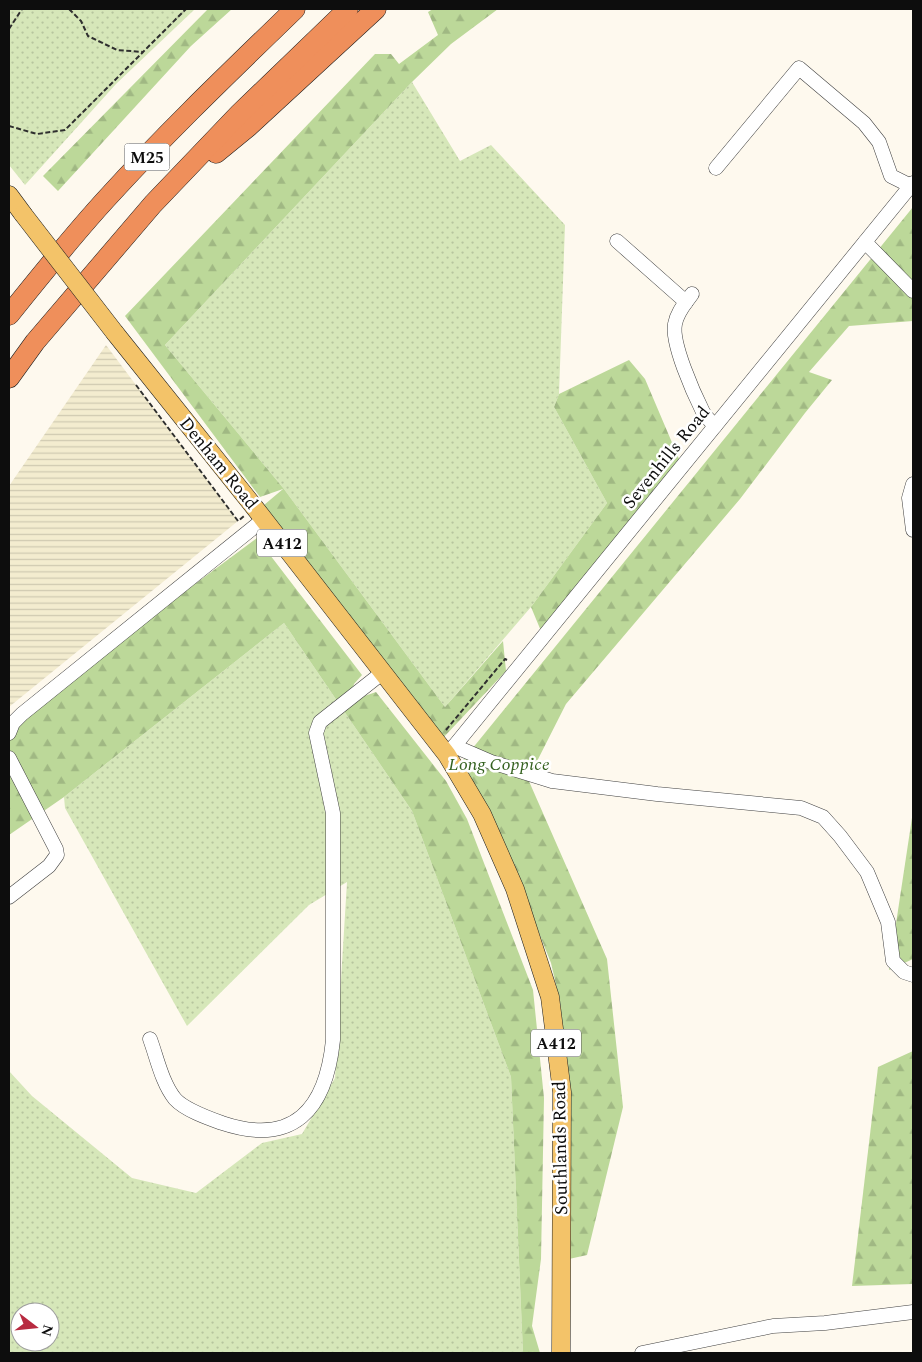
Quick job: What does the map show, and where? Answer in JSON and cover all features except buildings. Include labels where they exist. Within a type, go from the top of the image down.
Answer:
[{"type":"highway","name":"M25","points":[[9,316],[49,264],[109,196],[219,83],[295,9]]},
{"type":"highway","name":"M25","points":[[9,378],[35,342],[153,204],[240,112],[348,9]]},
{"type":"highway","name":"M25","points":[[153,204],[249,126],[376,9]]},
{"type":"main road","name":"Denham Road","points":[[9,195],[382,672],[451,750]]},
{"type":"main road","name":"Southlands Road","points":[[451,750],[515,889],[550,997],[562,1092],[561,1353]]},
{"type":"street","points":[[716,168],[799,68],[864,123],[879,142],[891,176],[912,184]]},
{"type":"street","name":"Sevenhills Road","points":[[451,750],[912,184]]},
{"type":"street","points":[[617,241],[689,298],[678,313],[674,326],[676,341],[682,361],[704,414],[715,426]]},
{"type":"street","points":[[865,242],[913,291]]},
{"type":"street","points":[[913,484],[909,498],[913,530]]},
{"type":"street","points":[[9,733],[13,723],[22,714],[264,519]]},
{"type":"street","points":[[150,1039],[167,1086],[176,1100],[201,1116],[225,1124],[250,1129],[274,1129],[299,1120],[316,1101],[331,1060],[333,1040],[333,812],[316,733],[320,722],[382,672]]},
{"type":"street","points":[[451,750],[552,781],[657,794],[801,808],[823,817],[840,836],[866,872],[888,922],[893,961],[904,972],[913,975]]},
{"type":"street","points":[[9,758],[56,849],[57,855],[49,866],[9,897]]},
{"type":"street","points":[[642,1353],[773,1326],[825,1323],[913,1312]]},
{"type":"path","points":[[9,29],[22,9]]},
{"type":"path","points":[[69,9],[81,21],[88,36],[117,50],[142,52]]},
{"type":"path","points":[[9,126],[36,134],[65,130],[186,9]]},
{"type":"shaded area","points":[[106,345],[238,521],[9,707],[9,486]]},
{"type":"green space","points":[[9,9],[195,9],[116,84],[25,185],[9,165]]},
{"type":"green space","points":[[208,9],[232,9],[191,46],[58,191],[43,176]]},
{"type":"green space","points":[[433,9],[498,9],[451,44],[412,82],[165,345],[284,489],[445,707],[503,641],[506,671],[443,738],[264,505],[283,489],[260,497],[125,316],[375,54],[391,54],[399,64],[438,35],[428,12]]},
{"type":"green space","points":[[412,82],[460,161],[491,145],[565,225],[559,394],[554,407],[607,503],[531,607],[445,707],[284,489],[165,345]]},
{"type":"green space","name":"Long Coppice","points":[[913,207],[913,321],[849,326],[809,372],[832,380],[740,499],[566,704],[528,779],[607,959],[623,1107],[587,1255],[569,1259],[570,1106],[560,1002],[551,963],[516,876],[463,760]]},
{"type":"green space","points":[[629,360],[645,379],[679,459],[541,631],[531,607],[607,503],[554,407],[559,394]]},
{"type":"green space","points":[[257,538],[362,675],[354,684],[350,701],[376,692],[446,781],[467,819],[533,990],[544,1098],[541,1259],[532,1326],[540,1353],[523,1353],[511,1077],[412,811],[284,623],[64,797],[9,835],[9,722]]},
{"type":"green space","points":[[284,623],[412,811],[511,1077],[523,1353],[9,1353],[9,1071],[32,1096],[132,1178],[196,1193],[262,1143],[302,1134],[335,1078],[347,882],[309,905],[187,1026],[65,808],[64,797]]},
{"type":"green space","points":[[913,811],[913,959],[889,970]]},
{"type":"green space","points":[[913,1051],[913,1284],[852,1286],[878,1067]]}]
